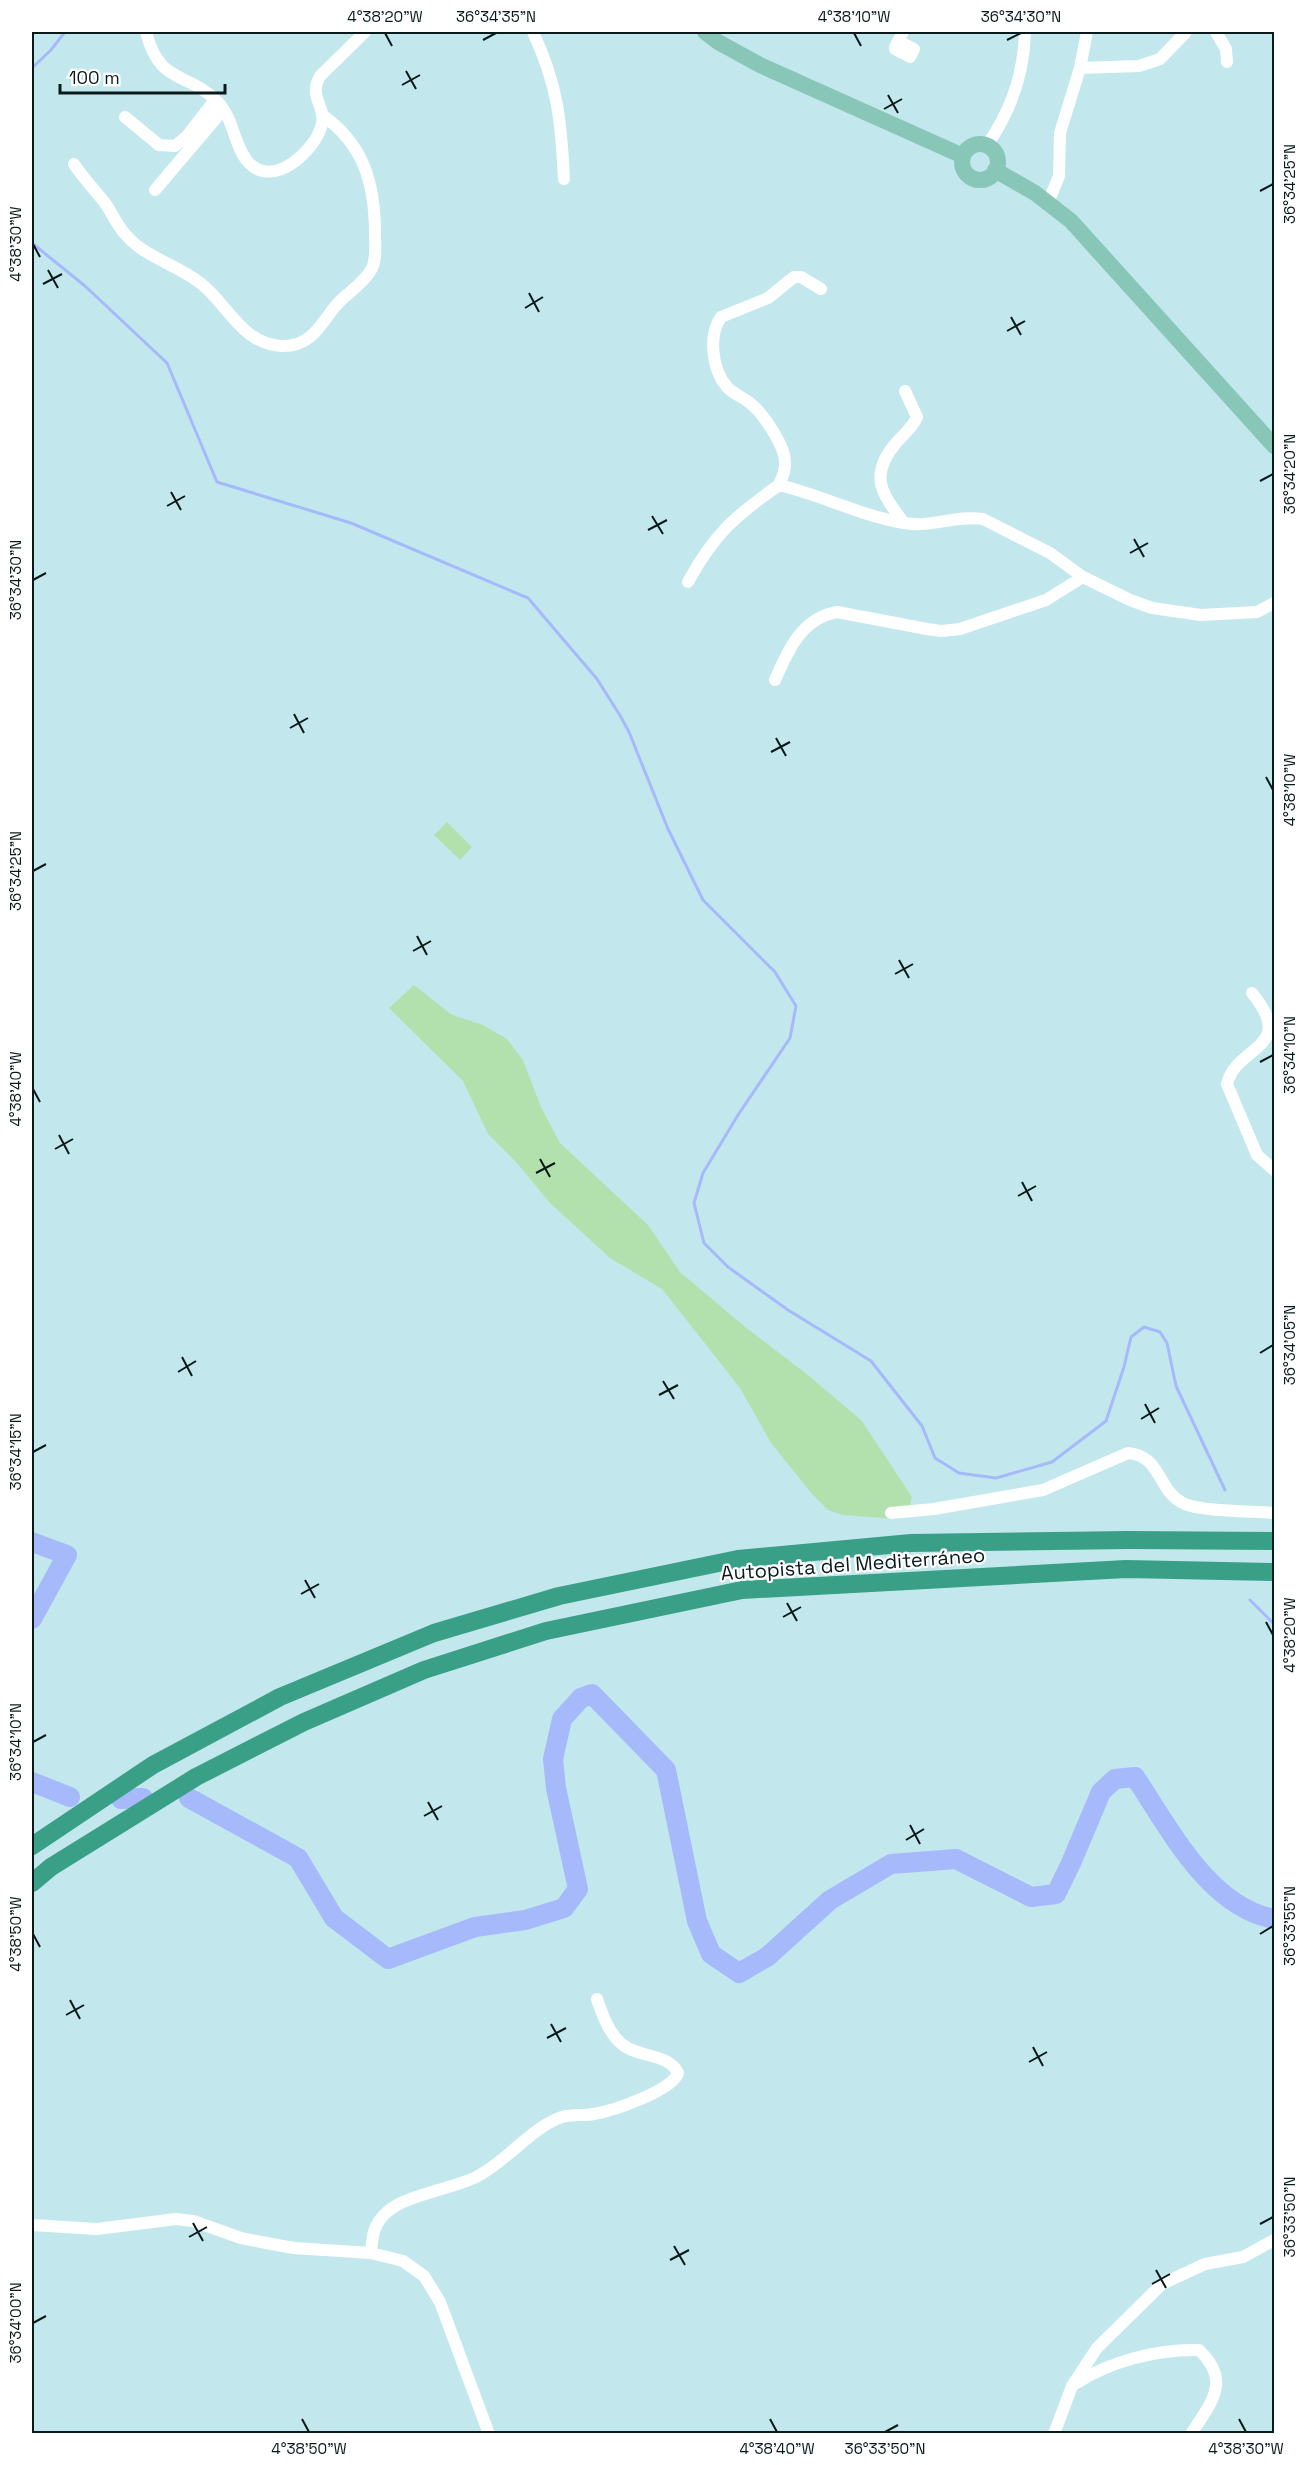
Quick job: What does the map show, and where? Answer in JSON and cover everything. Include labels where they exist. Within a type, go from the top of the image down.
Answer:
[{"type":"highway","name":"Autopista del Mediterráneo","points":[[32,1846],[153,1765],[280,1697],[434,1633],[559,1596],[738,1559],[911,1543],[1129,1540],[1275,1541]]},
{"type":"highway","name":"Autopista del Mediterráneo","points":[[32,1883],[51,1868],[196,1777],[304,1722],[424,1670],[546,1630],[742,1590],[1126,1569],[1275,1572]]},
{"type":"main road","points":[[705,32],[718,42],[760,65],[963,156]]},
{"type":"main road","points":[[975,144],[987,145],[996,153],[998,165],[987,178],[975,179],[963,168],[963,156],[975,144]]},
{"type":"main road","points":[[995,170],[1015,180],[1071,221],[1275,447]]},
{"type":"street","points":[[146,32],[156,60],[166,70],[219,105],[245,158],[251,165],[264,171],[282,168],[303,155],[322,123],[322,115],[314,91],[320,76],[365,32]]},
{"type":"street","points":[[533,32],[554,85],[560,116],[564,179]]},
{"type":"street","points":[[987,145],[1001,125],[1012,100],[1024,53],[1025,32]]},
{"type":"street","points":[[1048,203],[1059,176],[1060,133],[1080,68],[1087,32]]},
{"type":"street","points":[[1080,68],[1139,66],[1150,63],[1160,59],[1186,32]]},
{"type":"street","points":[[1216,32],[1226,49],[1227,62]]},
{"type":"street","points":[[125,117],[159,145],[175,146],[219,105]]},
{"type":"street","points":[[154,190],[219,105]]},
{"type":"street","points":[[74,164],[104,202],[124,233],[136,245],[204,286],[246,332],[255,338],[267,344],[292,345],[303,342],[324,324],[342,298],[365,279],[373,268],[375,254],[375,215],[372,191],[366,171],[350,140],[322,115]]},
{"type":"street","points":[[688,582],[724,529],[751,504],[779,485],[786,462],[778,441],[761,413],[751,403],[728,388],[723,381],[718,368],[713,332],[721,317],[768,298],[794,277],[801,278],[821,289]]},
{"type":"street","points":[[904,523],[886,500],[880,488],[879,478],[886,458],[915,423],[917,417],[905,391]]},
{"type":"street","points":[[779,485],[904,523],[934,524],[973,517],[983,519],[1050,553],[1083,577],[1152,608],[1201,615],[1257,612],[1275,603]]},
{"type":"street","points":[[775,680],[792,643],[812,622],[824,614],[837,612],[941,631],[960,629],[1046,600],[1083,577]]},
{"type":"street","points":[[1252,993],[1262,1005],[1269,1028],[1265,1040],[1257,1051],[1237,1064],[1230,1073],[1227,1084],[1257,1155],[1275,1170]]},
{"type":"street","points":[[891,1513],[934,1509],[1043,1490],[1128,1453],[1140,1454],[1150,1461],[1171,1493],[1181,1503],[1196,1507],[1275,1513]]},
{"type":"street","points":[[372,2253],[372,2236],[378,2222],[388,2210],[409,2200],[478,2176],[548,2124],[562,2117],[594,2114],[622,2106],[666,2087],[676,2079],[678,2073],[670,2062],[624,2046],[603,2019],[597,2000]]},
{"type":"street","points":[[32,2225],[97,2229],[176,2219],[193,2221],[241,2238],[266,2243],[294,2248],[372,2253],[403,2261],[424,2276],[433,2288],[489,2433]]},
{"type":"street","points":[[1054,2433],[1072,2386],[1097,2348],[1162,2284],[1205,2264],[1243,2257],[1275,2240]]},
{"type":"street","points":[[1072,2386],[1090,2374],[1125,2361],[1173,2350],[1199,2350],[1212,2362],[1217,2382],[1212,2401],[1191,2433]]},
{"type":"green space","points":[[447,822],[472,847],[460,860],[434,835]]},
{"type":"green space","points":[[414,985],[452,1015],[483,1025],[507,1039],[523,1060],[541,1107],[560,1143],[648,1225],[680,1272],[862,1421],[912,1497],[909,1509],[896,1519],[843,1515],[828,1510],[813,1495],[771,1443],[740,1388],[662,1289],[610,1258],[549,1202],[517,1163],[488,1134],[463,1081],[389,1008]]},
{"type":"waterway","points":[[32,68],[51,50],[65,32]]},
{"type":"waterway","points":[[32,243],[85,286],[167,363],[217,482],[351,523],[528,598],[597,679],[629,732],[668,829],[703,900],[775,972],[796,1006],[790,1038],[738,1115],[703,1173],[694,1203],[704,1243],[728,1267],[788,1310],[871,1361],[922,1426],[935,1458],[959,1473],[996,1478],[1052,1462],[1106,1421],[1124,1367],[1131,1337],[1144,1327],[1160,1332],[1167,1343],[1176,1386],[1225,1490]]},
{"type":"waterway","points":[[32,1542],[67,1555],[32,1619]]},
{"type":"waterway","points":[[1250,1600],[1274,1624]]},
{"type":"waterway","points":[[189,1798],[298,1858],[334,1918],[388,1959],[475,1927],[525,1920],[564,1908],[578,1889],[556,1788],[553,1759],[562,1719],[581,1698],[592,1694],[666,1770],[697,1921],[711,1954],[739,1973],[767,1957],[830,1900],[891,1864],[956,1859],[1031,1897],[1056,1894],[1101,1792],[1115,1779],[1135,1777],[1193,1863],[1229,1899],[1251,1911],[1274,1919]]},
{"type":"waterway","points":[[32,1782],[70,1797]]},
{"type":"waterway","points":[[121,1799],[143,1798]]}]
